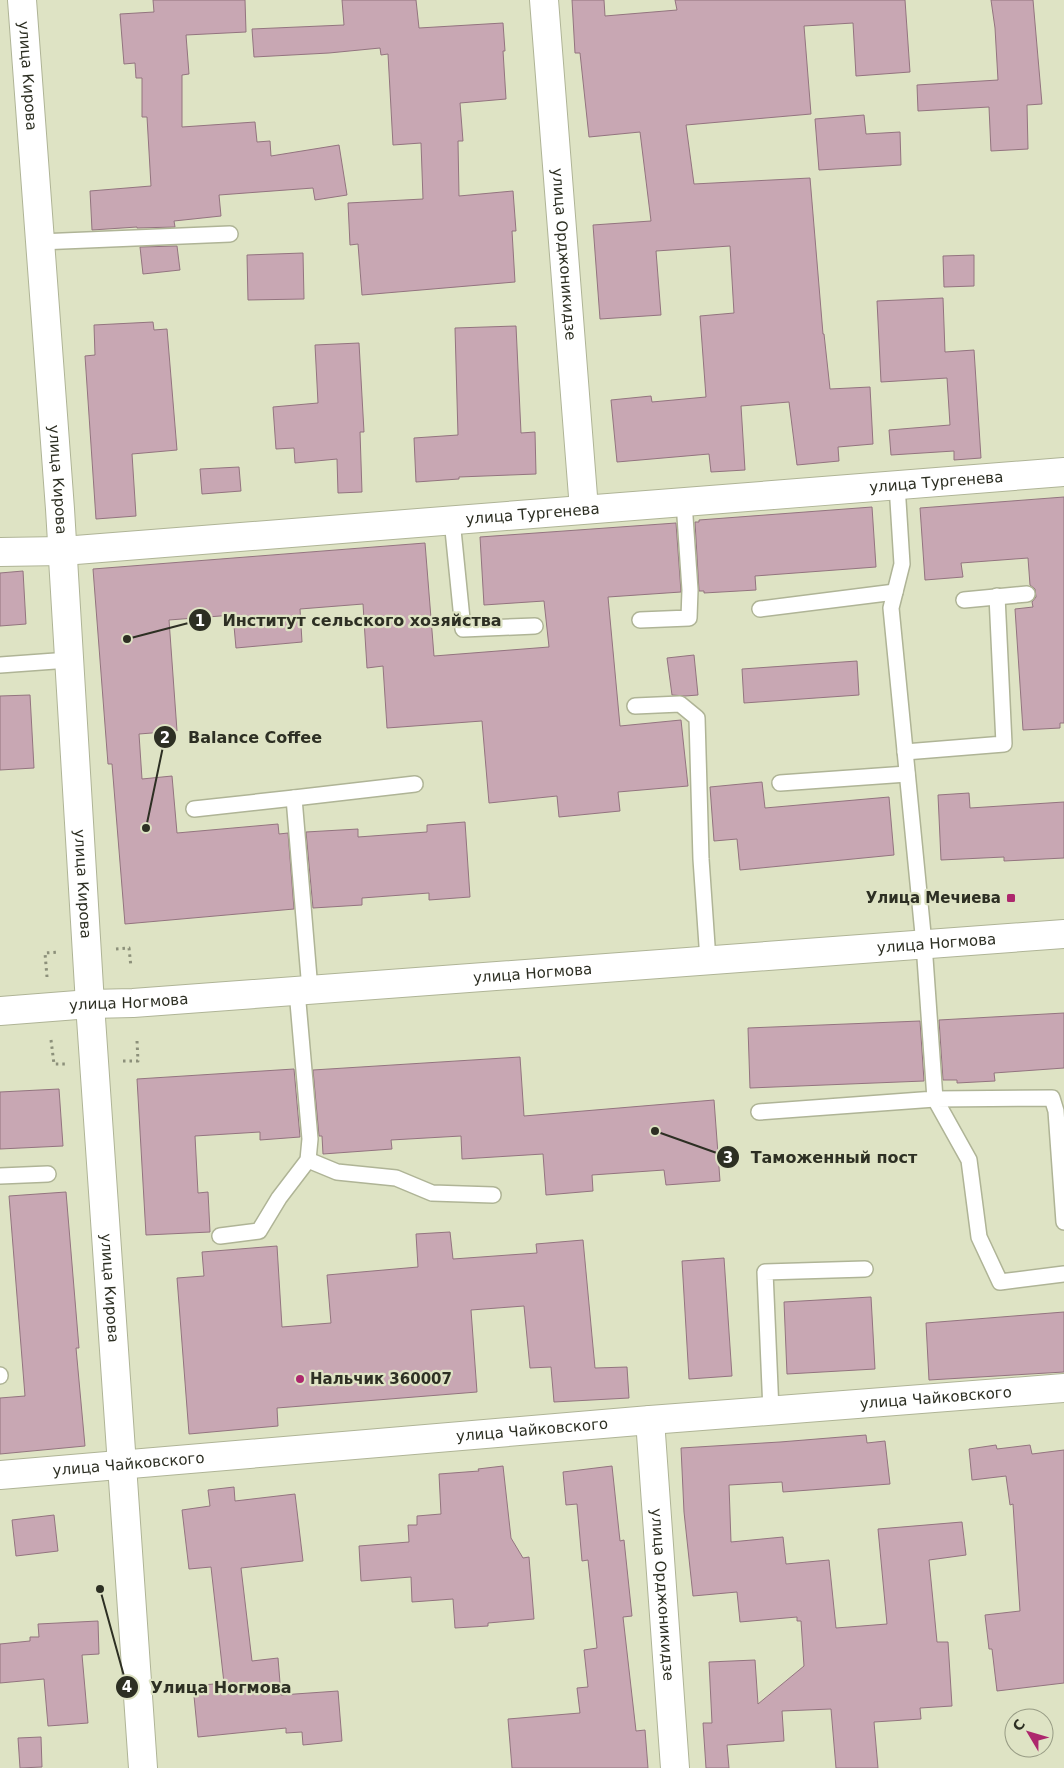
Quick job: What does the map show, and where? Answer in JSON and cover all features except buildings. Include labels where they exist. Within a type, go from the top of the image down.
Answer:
[{"type":"street","name":"улица Кирова","points":[[22,0],[63,551],[90,1004],[143,1768]]},
{"type":"street","name":"улица Орджоникидзе","points":[[544,0],[584,509]]},
{"type":"street","name":"улица Тургенева","points":[[0,552],[63,551],[1064,472]]},
{"type":"street","name":"улица Ногмова","points":[[0,1012],[1064,934]]},
{"type":"street","name":"улица Чайковского","points":[[0,1475],[650,1420],[1064,1388]]},
{"type":"street","name":"улица Орджоникидзе","points":[[650,1420],[675,1768]]},
{"type":"lane","points":[[39,242],[230,234]]},
{"type":"lane","points":[[897,485],[902,564],[891,608],[924,944],[935,1099],[969,1160],[979,1237],[1000,1282],[1064,1274]]},
{"type":"lane","points":[[640,620],[689,618],[690,590],[684,502]]},
{"type":"lane","points":[[452,520],[463,629],[535,626]]},
{"type":"lane","points":[[760,608],[895,592]]},
{"type":"lane","points":[[964,600],[1028,594]]},
{"type":"lane","points":[[905,752],[1004,744],[997,596]]},
{"type":"lane","points":[[0,665],[69,660]]},
{"type":"lane","points":[[635,706],[680,704],[697,718],[701,859],[708,960]]},
{"type":"lane","points":[[780,783],[907,774]]},
{"type":"lane","points":[[194,809],[415,784]]},
{"type":"lane","points":[[220,1236],[259,1230],[279,1198],[308,1160],[310,1139],[294,798]]},
{"type":"lane","points":[[759,1112],[935,1099],[1052,1098],[1056,1111],[1064,1222]]},
{"type":"lane","points":[[308,1160],[336,1172],[396,1178],[432,1193],[494,1195]]},
{"type":"lane","points":[[0,1176],[48,1174]]},
{"type":"lane","points":[[771,1411],[765,1272],[865,1269]]},
{"type":"path","points":[[113,949],[130,948],[131,967]]},
{"type":"path","points":[[46,978],[45,953],[60,952]]},
{"type":"path","points":[[51,1040],[54,1064],[67,1064]]},
{"type":"path","points":[[120,1061],[138,1061],[137,1041]]},
{"type":"place","name":"Институт сельского хозяйства","points":[[127,639]]},
{"type":"place","name":"Balance Coffee","points":[[146,828]]},
{"type":"place","name":"Улица Мечиева","points":[[1011,898]]},
{"type":"place","name":"Таможенный пост","points":[[655,1131]]},
{"type":"place","name":"Нальчик 360007","points":[[300,1379]]},
{"type":"place","name":"Улица Ногмова","points":[[100,1589]]}]
